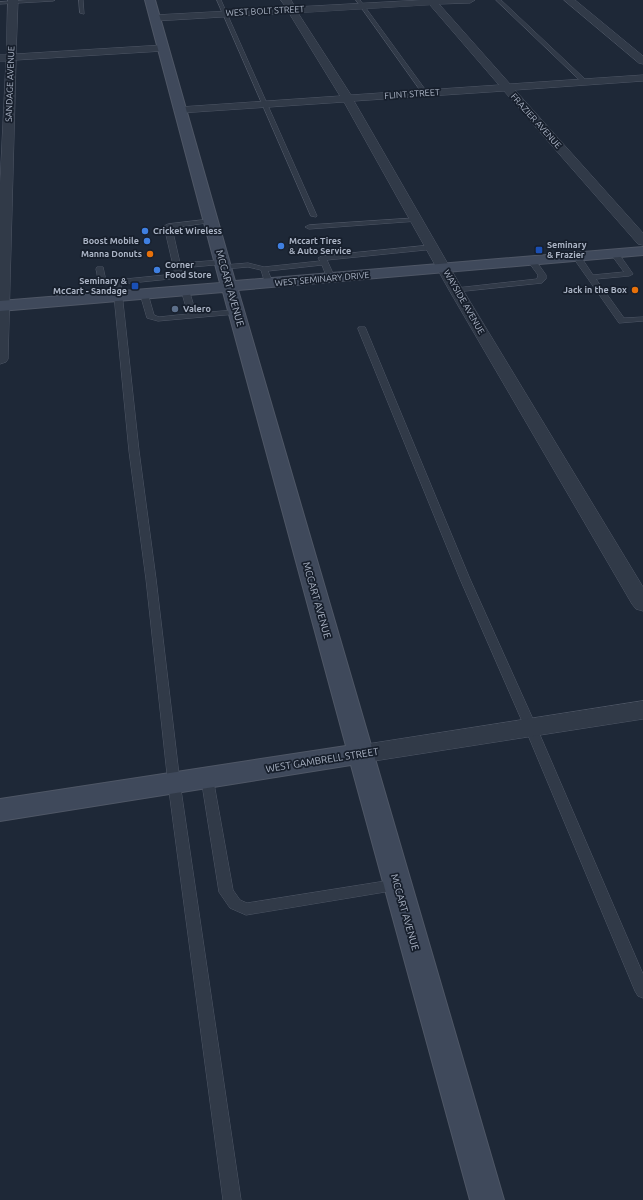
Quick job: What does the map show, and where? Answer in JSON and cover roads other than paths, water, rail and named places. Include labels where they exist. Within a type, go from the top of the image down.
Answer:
[{"type":"main road","name":"MCCART AVENUE","points":[[150,0],[236,312],[487,1200]]},
{"type":"main road","name":"WEST SEMINARY DRIVE","points":[[1,306],[118,289],[144,294],[182,286],[229,287],[266,276],[303,280],[643,251]]},
{"type":"main road","name":"WEST GAMBRELL STREET","points":[[0,810],[361,754]]},
{"type":"street","name":"WEST BOLT STREET","points":[[155,18],[225,14],[289,5],[470,0]]},
{"type":"street","points":[[569,0],[643,62]]},
{"type":"street","name":"SANDAGE AVENUE","points":[[0,359],[6,58],[13,1]]},
{"type":"street","name":"FRAZIER AVENUE","points":[[431,1],[643,241]]},
{"type":"street","name":"WAYSIDE AVENUE","points":[[289,5],[347,98],[456,290],[643,604]]},
{"type":"street","points":[[6,58],[164,48]]},
{"type":"street","name":"FLINT STREET","points":[[180,110],[643,78]]},
{"type":"street","name":"WEST GAMBRELL STREET","points":[[361,754],[643,710]]},
{"type":"lane","points":[[0,3],[13,1],[53,0]]},
{"type":"lane","points":[[81,0],[82,13]]},
{"type":"lane","points":[[219,0],[314,216]]},
{"type":"lane","points":[[498,0],[586,82]]},
{"type":"lane","points":[[360,3],[424,93]]},
{"type":"lane","points":[[309,227],[416,220]]},
{"type":"lane","points":[[193,316],[182,286],[168,226],[211,221]]},
{"type":"lane","points":[[331,278],[322,258],[432,247]]},
{"type":"lane","points":[[591,277],[629,274],[614,253]]},
{"type":"lane","points":[[576,256],[622,321],[643,319]]},
{"type":"lane","points":[[456,290],[540,281],[542,279],[542,275],[531,260]]},
{"type":"lane","points":[[177,266],[248,265],[266,276],[297,266],[324,263]]},
{"type":"lane","points":[[297,266],[303,280]]},
{"type":"lane","points":[[100,269],[103,283],[118,289],[182,286]]},
{"type":"lane","points":[[118,289],[134,451],[151,579],[174,783],[232,1200]]},
{"type":"lane","points":[[144,294],[150,316],[158,319],[236,312]]},
{"type":"lane","points":[[362,329],[465,579],[531,728],[643,991]]},
{"type":"lane","points":[[207,778],[226,892],[235,904],[246,909],[398,885]]},
{"type":"place","name":"Cricket Wireless","points":[[145,231]]},
{"type":"place","name":"Boost Mobile","points":[[147,241]]},
{"type":"place","name":"Mccart Tires & Auto Service","points":[[281,246]]},
{"type":"place","name":"Seminary & Frazier","points":[[539,250]]},
{"type":"place","name":"Manna Donuts","points":[[150,254]]},
{"type":"place","name":"Corner Food Store","points":[[157,270]]},
{"type":"place","name":"Seminary & McCart - Sandage","points":[[135,286]]},
{"type":"place","name":"Jack in the Box","points":[[635,290]]},
{"type":"place","name":"Valero","points":[[175,309]]}]
